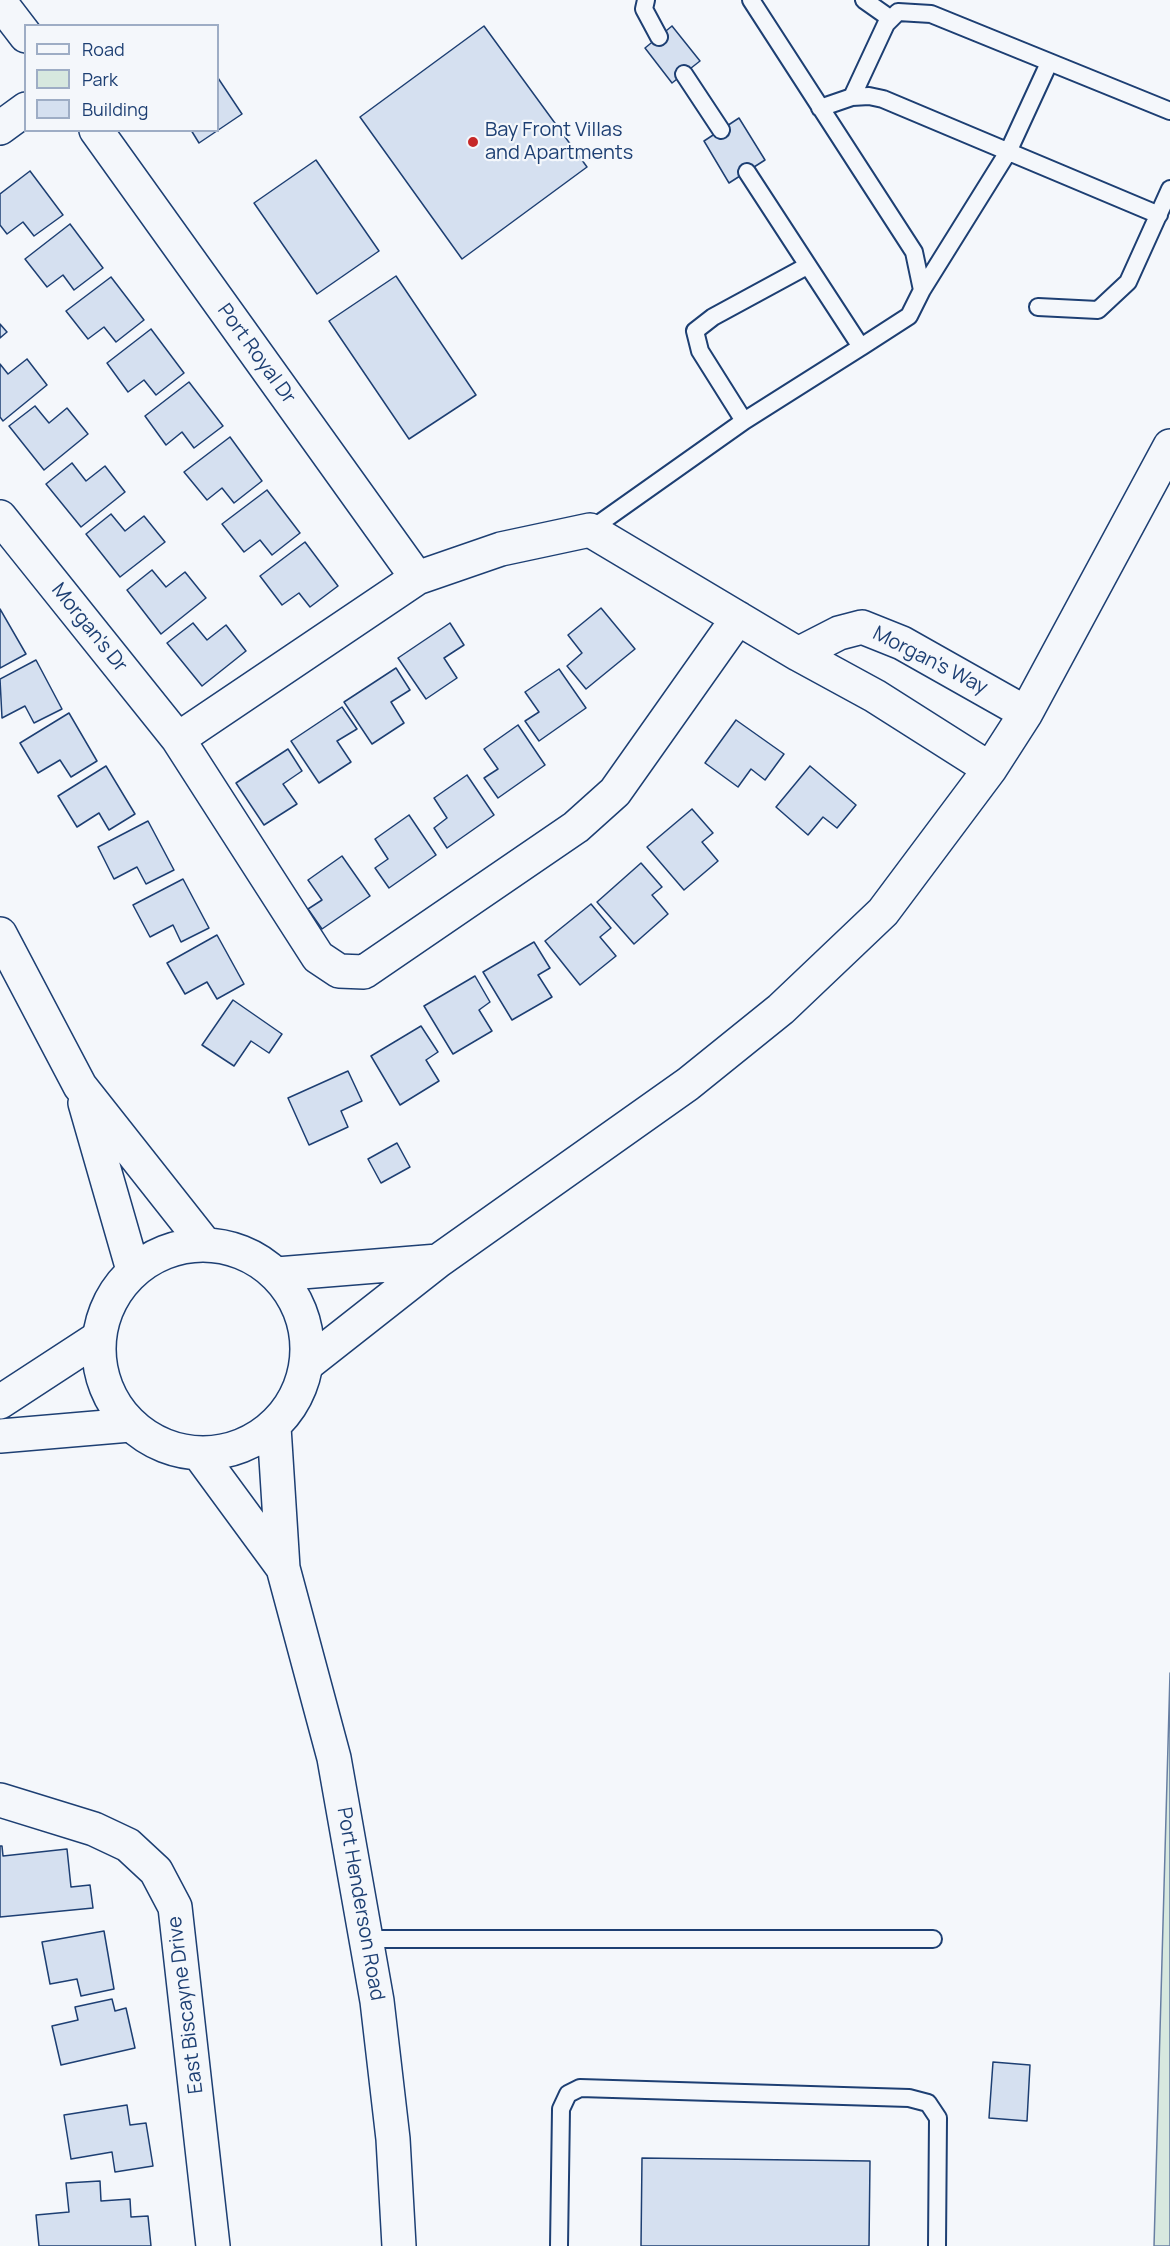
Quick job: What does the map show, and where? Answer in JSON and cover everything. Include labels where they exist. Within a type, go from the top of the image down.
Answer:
[{"type":"street","points":[[0,2],[24,33]]},
{"type":"street","points":[[0,128],[24,110]]},
{"type":"street","name":"Port Royal Dr","points":[[97,132],[417,578]]},
{"type":"street","points":[[307,1364],[438,1261],[688,1083],[781,1009],[882,912],[990,768],[1026,713],[1170,446]]},
{"type":"street","name":"Morgan's Dr","points":[[0,517],[178,739],[318,957],[339,971],[364,972],[576,827],[615,792],[738,618]]},
{"type":"street","points":[[178,739],[417,578],[501,549],[590,530],[798,654],[875,696],[990,768]]},
{"type":"street","name":"Morgan's Way","points":[[798,654],[839,633],[862,627],[902,643],[1026,713]]},
{"type":"street","points":[[0,934],[80,1086],[204,1243]]},
{"type":"street","points":[[80,1086],[133,1270]]},
{"type":"street","points":[[204,1243],[243,1252],[277,1274],[302,1315],[307,1364],[296,1398],[274,1427],[238,1449],[200,1455],[162,1447],[130,1425],[104,1385],[98,1338],[109,1301],[133,1270],[166,1250],[204,1243]]},
{"type":"street","points":[[277,1274],[438,1261]]},
{"type":"street","points":[[0,1402],[98,1338]]},
{"type":"street","points":[[0,1436],[130,1425]]},
{"type":"street","name":"Port Henderson Road","points":[[274,1427],[283,1568],[334,1758],[377,2001],[393,2139],[399,2246]]},
{"type":"street","name":"Port Henderson Road","points":[[200,1455],[283,1568]]},
{"type":"street","name":"East Biscayne Drive","points":[[0,1800],[94,1829],[128,1845],[156,1870],[175,1907],[213,2246]]},
{"type":"lane","points":[[646,0],[644,9],[659,37]]},
{"type":"lane","points":[[864,0],[891,19]]},
{"type":"lane","points":[[754,1],[820,108],[914,252],[922,290]]},
{"type":"lane","points":[[852,97],[886,24],[898,12],[931,14],[1170,111]]},
{"type":"lane","points":[[590,530],[744,421],[909,316],[922,290],[1008,152],[1049,63]]},
{"type":"lane","points":[[684,74],[721,130]]},
{"type":"lane","points":[[820,108],[852,97],[869,96],[883,99],[1159,215]]},
{"type":"lane","points":[[747,172],[861,347]]},
{"type":"lane","points":[[1038,307],[1098,310],[1128,282],[1170,189]]},
{"type":"lane","points":[[744,421],[700,351],[695,331],[713,317],[807,266]]},
{"type":"lane","points":[[367,1939],[933,1939]]},
{"type":"lane","points":[[559,2246],[561,2109],[568,2094],[580,2088],[909,2098],[928,2103],[938,2118],[938,2246]]},
{"type":"green space","points":[[1170,1673],[1170,2246],[1154,2246]]},
{"type":"building","name":"Bay Front Villas and Apartments","points":[[484,26],[587,167],[462,259],[360,117]]},
{"type":"building","points":[[672,26],[700,61],[672,83],[645,48]]},
{"type":"building","points":[[219,80],[242,114],[219,130]]},
{"type":"building","points":[[739,118],[765,160],[729,183],[704,141]]},
{"type":"building","points":[[192,132],[215,132],[199,143]]},
{"type":"building","points":[[316,160],[379,251],[317,294],[254,203]]},
{"type":"building","points":[[30,171],[63,215],[34,236],[23,222],[7,234],[0,225],[0,194]]},
{"type":"building","points":[[70,224],[103,268],[74,290],[63,275],[47,287],[25,259]]},
{"type":"building","points":[[396,276],[476,395],[409,439],[329,321]]},
{"type":"building","points":[[111,277],[144,320],[116,342],[104,327],[88,339],[66,311]]},
{"type":"building","points":[[0,324],[7,332],[0,338]]},
{"type":"building","points":[[151,329],[184,373],[156,395],[144,380],[128,392],[107,363]]},
{"type":"building","points":[[27,359],[47,385],[3,421],[0,417],[0,364],[8,374]]},
{"type":"building","points":[[189,382],[223,426],[194,448],[182,432],[166,445],[145,416]]},
{"type":"building","points":[[35,406],[49,423],[67,408],[88,434],[44,470],[9,426]]},
{"type":"building","points":[[230,437],[262,481],[234,503],[222,488],[207,500],[184,472]]},
{"type":"building","points":[[72,463],[86,481],[105,466],[125,492],[81,527],[46,484]]},
{"type":"building","points":[[267,490],[300,533],[272,555],[260,540],[244,552],[222,524]]},
{"type":"building","points":[[111,514],[125,531],[144,516],[165,542],[120,577],[86,534]]},
{"type":"building","points":[[305,542],[338,586],[310,607],[299,593],[282,605],[260,576]]},
{"type":"building","points":[[152,570],[166,587],[185,572],[206,598],[161,634],[127,590]]},
{"type":"building","points":[[601,608],[635,649],[586,689],[567,666],[582,653],[568,635]]},
{"type":"building","points":[[0,609],[26,654],[0,668]]},
{"type":"building","points":[[193,623],[207,640],[226,625],[246,651],[202,686],[167,643]]},
{"type":"building","points":[[450,623],[464,645],[444,658],[457,678],[426,699],[398,658]]},
{"type":"building","points":[[36,660],[62,709],[34,723],[25,706],[2,718],[0,679]]},
{"type":"building","points":[[396,668],[410,690],[391,702],[404,723],[372,744],[344,702]]},
{"type":"building","points":[[559,669],[586,708],[539,741],[525,721],[539,712],[525,692]]},
{"type":"building","points":[[342,707],[357,729],[337,741],[351,762],[319,783],[291,741]]},
{"type":"building","points":[[69,713],[97,761],[71,777],[60,760],[38,773],[20,743]]},
{"type":"building","points":[[736,720],[784,754],[765,780],[751,769],[738,787],[705,763]]},
{"type":"building","points":[[518,725],[545,765],[498,798],[484,778],[498,769],[484,749]]},
{"type":"building","points":[[288,749],[302,771],[283,784],[297,804],[264,825],[236,783]]},
{"type":"building","points":[[106,766],[135,814],[109,830],[99,813],[77,827],[58,796]]},
{"type":"building","points":[[810,766],[856,805],[837,828],[823,817],[808,835],[776,807]]},
{"type":"building","points":[[467,775],[494,815],[447,848],[434,828],[447,818],[434,798]]},
{"type":"building","points":[[692,809],[713,833],[702,842],[718,861],[684,890],[647,847]]},
{"type":"building","points":[[409,815],[436,855],[389,888],[375,868],[388,859],[375,839]]},
{"type":"building","points":[[148,821],[174,870],[146,884],[137,867],[114,879],[98,847]]},
{"type":"building","points":[[342,856],[370,896],[322,929],[308,909],[322,900],[308,880]]},
{"type":"building","points":[[641,863],[662,887],[652,895],[668,914],[634,944],[597,902]]},
{"type":"building","points":[[183,879],[209,928],[181,942],[173,925],[150,937],[133,905]]},
{"type":"building","points":[[591,904],[611,928],[600,937],[616,956],[580,985],[545,941]]},
{"type":"building","points":[[217,935],[244,984],[217,999],[207,982],[185,994],[167,963]]},
{"type":"building","points":[[534,942],[550,968],[538,975],[552,997],[512,1020],[483,972]]},
{"type":"building","points":[[475,976],[490,1002],[479,1010],[492,1031],[453,1054],[424,1006]]},
{"type":"building","points":[[233,1000],[282,1034],[269,1053],[251,1041],[234,1066],[202,1045]]},
{"type":"building","points":[[421,1026],[438,1052],[426,1060],[439,1081],[400,1105],[371,1056]]},
{"type":"building","points":[[348,1071],[362,1101],[341,1111],[348,1127],[309,1145],[288,1098]]},
{"type":"building","points":[[397,1143],[410,1167],[381,1183],[368,1159]]},
{"type":"building","points":[[0,1846],[2,1846],[3,1856],[67,1849],[71,1887],[90,1885],[93,1908],[0,1917]]},
{"type":"building","points":[[104,1931],[114,1989],[81,1996],[77,1979],[50,1984],[42,1942]]},
{"type":"building","points":[[112,1999],[115,2011],[126,2008],[135,2048],[61,2065],[52,2026],[78,2020],[75,2007]]},
{"type":"building","points":[[993,2062],[1030,2065],[1027,2121],[989,2118]]},
{"type":"building","points":[[127,2105],[130,2125],[146,2123],[153,2166],[115,2172],[112,2152],[71,2159],[64,2115]]},
{"type":"building","points":[[642,2158],[870,2161],[869,2246],[641,2246]]},
{"type":"building","points":[[100,2181],[101,2201],[130,2199],[131,2217],[148,2216],[151,2246],[39,2246],[36,2215],[69,2212],[66,2183]]},
{"type":"place","name":"Bay Front Villas and Apartments","points":[[473,142]]}]
